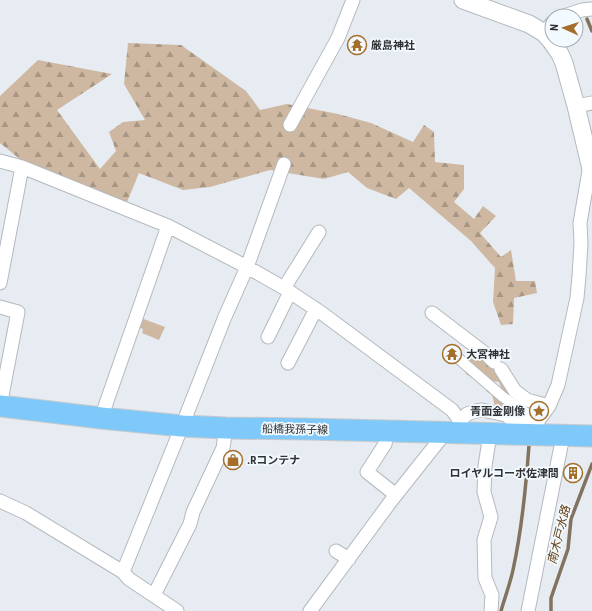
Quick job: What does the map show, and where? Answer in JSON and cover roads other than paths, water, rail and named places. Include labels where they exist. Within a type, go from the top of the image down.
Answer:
[{"type":"main road","name":"船橋我孫子線","points":[[0,406],[182,426],[388,431],[455,429],[490,434],[592,436]]},
{"type":"street","points":[[290,125],[338,38],[353,0]]},
{"type":"street","points":[[463,0],[529,24],[544,27]]},
{"type":"street","points":[[310,611],[396,495],[467,414],[482,410],[506,415],[517,424],[538,421],[549,406],[558,385],[576,298],[581,242],[580,223],[591,169],[584,104],[555,48]]},
{"type":"street","points":[[0,161],[22,167],[168,226],[248,267],[316,309],[452,410],[455,429]]},
{"type":"street","points":[[123,572],[224,319],[248,267],[284,164]]},
{"type":"street","points":[[0,283],[22,167]]},
{"type":"street","points":[[101,418],[168,226]]},
{"type":"street","points":[[268,337],[287,290],[319,232]]},
{"type":"street","points":[[0,307],[18,312],[0,406]]},
{"type":"street","points":[[288,363],[316,309]]},
{"type":"street","points":[[432,313],[498,366],[515,391],[527,400],[549,406]]},
{"type":"street","points":[[459,359],[503,397],[538,421]]},
{"type":"street","points":[[154,595],[190,524],[193,512],[223,448],[226,428]]},
{"type":"street","points":[[388,431],[385,444],[367,472],[396,495]]},
{"type":"street","points":[[490,434],[485,466],[484,492],[491,517],[484,540],[485,578],[492,595],[491,611]]},
{"type":"street","points":[[528,611],[563,436]]},
{"type":"street","points":[[0,501],[26,513],[123,572],[129,578],[177,611]]},
{"type":"street","points":[[336,551],[349,559]]},
{"type":"waterway","name":"南木戸水路","points":[[587,19],[592,31]]},
{"type":"waterway","points":[[501,611],[512,575],[519,539],[529,445]]},
{"type":"waterway","name":"南木戸水路","points":[[551,611],[551,598],[568,549],[571,519],[592,464]]},
{"type":"place","name":"厳島神社","points":[[357,45]]},
{"type":"place","name":"大宮神社","points":[[452,354]]},
{"type":"place","name":"青面金剛像","points":[[539,411]]},
{"type":"place","name":".Rコンテナ","points":[[233,460]]},
{"type":"place","name":"ロイヤルコーポ佐津間","points":[[573,473]]}]
